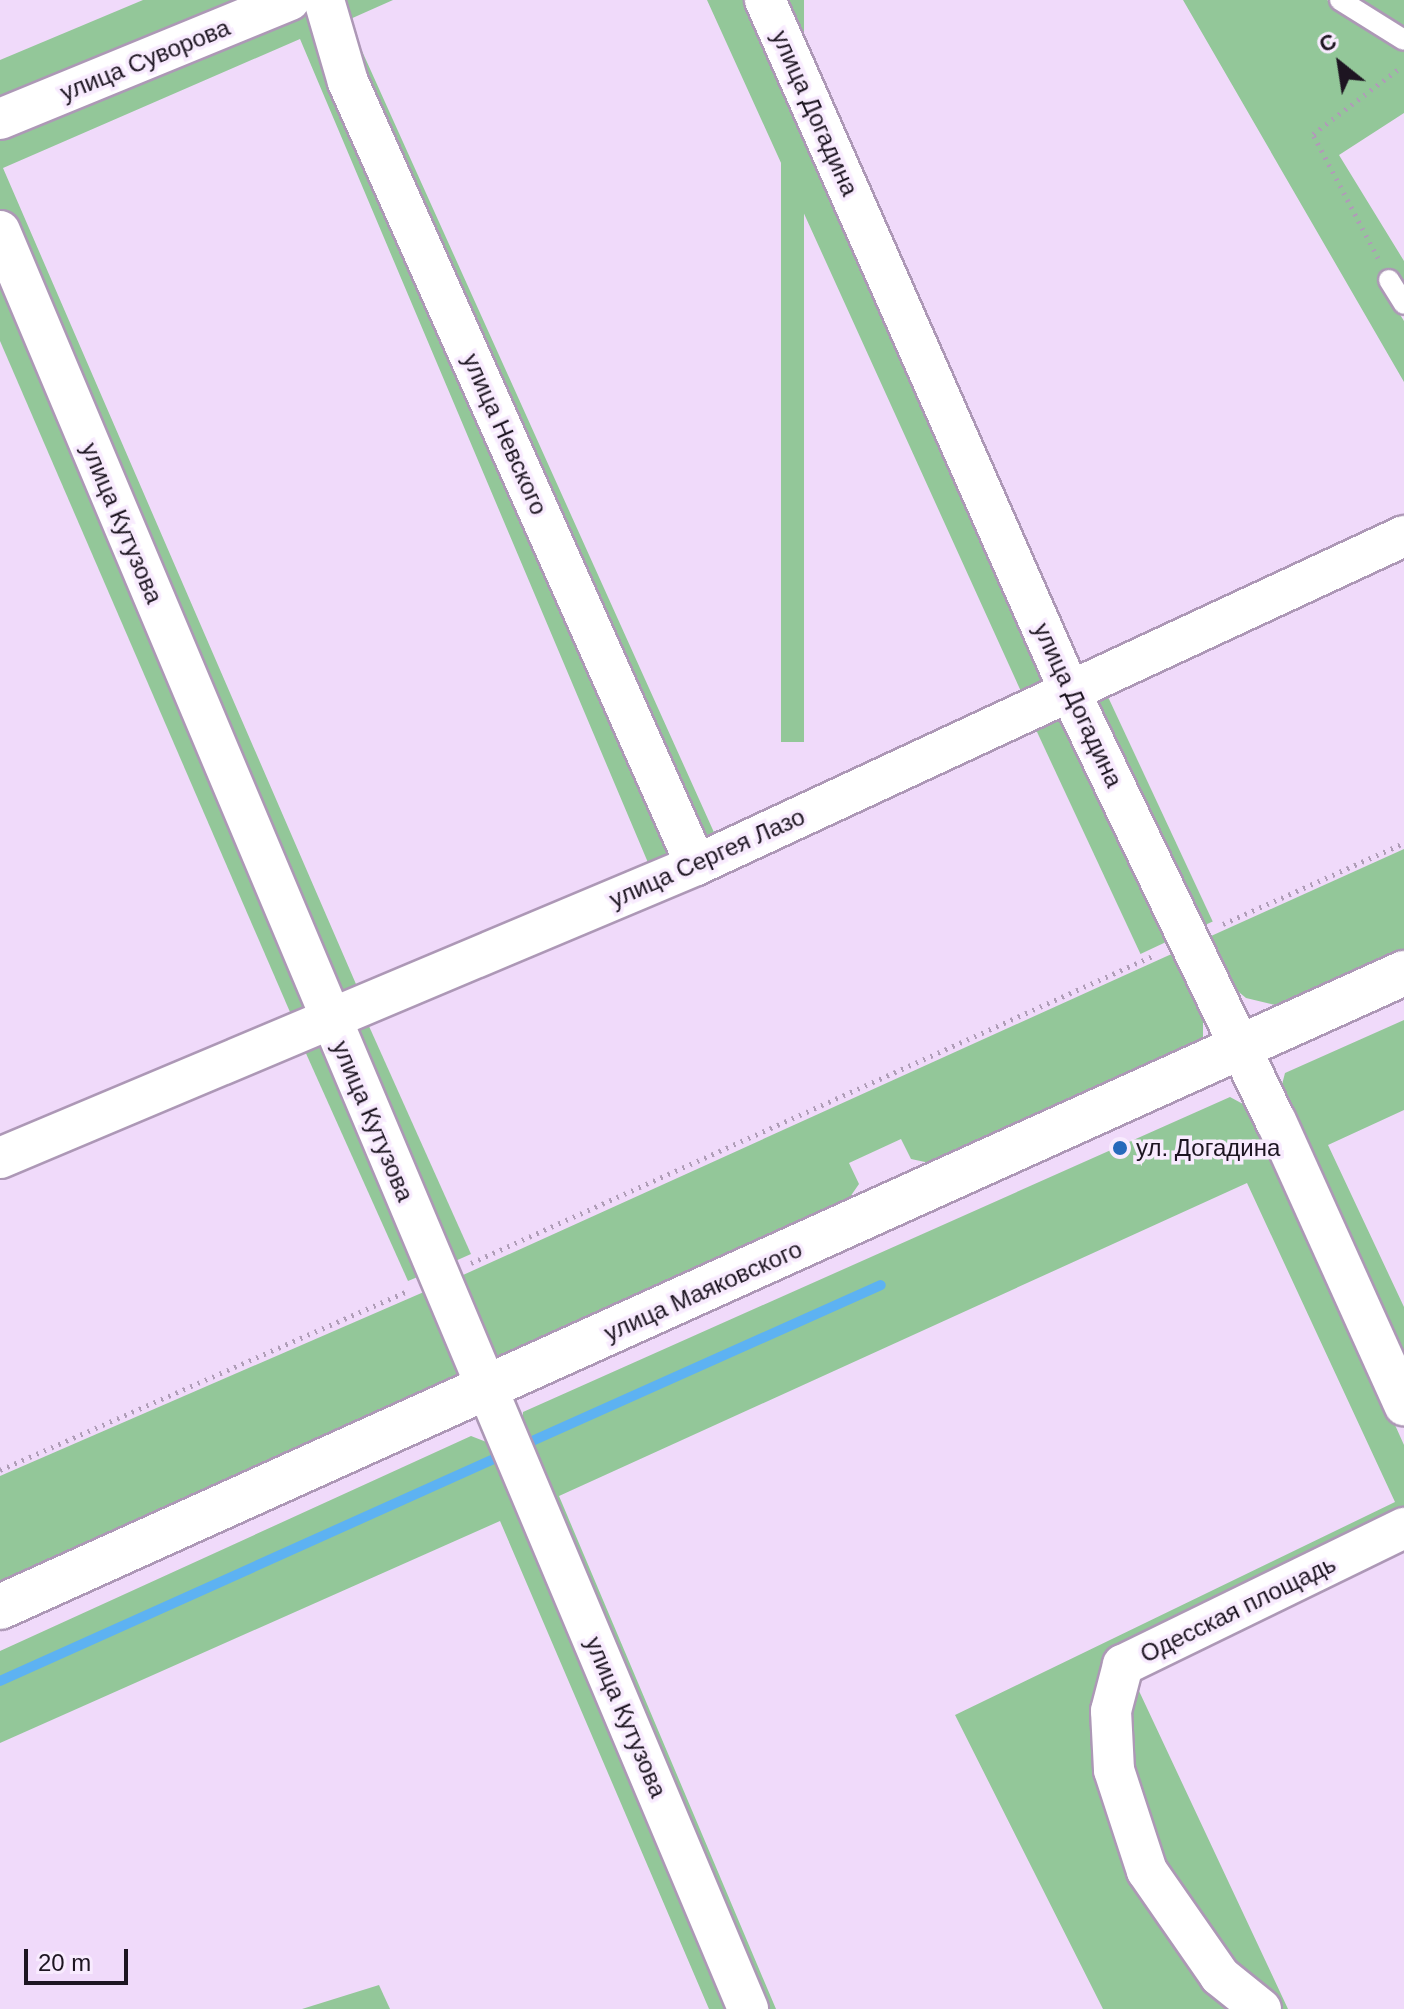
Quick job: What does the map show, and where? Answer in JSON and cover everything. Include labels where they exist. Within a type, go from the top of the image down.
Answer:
[{"type":"main road","name":"улица Маяковского","points":[[0,1607],[1404,973]]},
{"type":"street","name":"улица Суворова","points":[[0,119],[290,0]]},
{"type":"street","name":"улица Невского","points":[[324,0],[348,82],[696,865]]},
{"type":"street","name":"улица Догадина","points":[[765,0],[1070,692],[1404,1405]]},
{"type":"street","name":"улица Кутузова","points":[[0,231],[748,2009]]},
{"type":"street","name":"улица Сергея Лазо","points":[[0,1158],[331,1022],[696,865],[1404,536]]},
{"type":"street","name":"Одесская площадь","points":[[1261,2009],[1220,1976],[1147,1871],[1114,1770],[1111,1711],[1123,1665],[1404,1528]]},
{"type":"lane","points":[[1340,0],[1404,40]]},
{"type":"lane","points":[[1389,280],[1404,304]]},
{"type":"path","points":[[1389,280],[1313,134],[1404,65]]},
{"type":"path","points":[[0,1470],[440,1277],[1404,843]]},
{"type":"green space","points":[[143,0],[260,0],[0,107],[0,60]]},
{"type":"green space","points":[[311,0],[686,861],[336,1013],[0,213],[0,129]],"holes":[[[300,39],[649,865],[359,991],[3,168]]]},
{"type":"green space","points":[[334,0],[393,0],[348,20],[717,839],[1024,698],[707,0],[752,0],[1055,690],[700,855]]},
{"type":"green space","points":[[781,0],[804,0],[804,742],[781,742]]},
{"type":"green space","points":[[1183,0],[1327,0],[1404,50],[1404,113],[1339,155],[1404,261],[1404,291],[1393,274],[1379,280],[1404,321],[1404,382]]},
{"type":"green space","points":[[1357,0],[1404,0],[1404,29]]},
{"type":"green space","points":[[0,251],[319,1020],[293,1019],[0,341]]},
{"type":"green space","points":[[1102,684],[1213,921],[1196,929],[1086,692]]},
{"type":"green space","points":[[1061,703],[1171,940],[1140,954],[1030,717]]},
{"type":"green space","points":[[1404,849],[1404,955],[1287,1008],[1246,998],[1222,978],[1200,941]]},
{"type":"green space","points":[[1176,952],[1203,1012],[1203,1046],[939,1165],[911,1159],[901,1139],[849,1163],[859,1184],[841,1210],[500,1362],[482,1346],[452,1280]]},
{"type":"green space","points":[[364,1015],[471,1254],[444,1266],[341,1025]]},
{"type":"green space","points":[[1404,1020],[1404,1110],[1328,1145],[1404,1307],[1404,1365],[1279,1096],[1285,1073]]},
{"type":"green space","points":[[325,1034],[427,1273],[408,1281],[304,1049]]},
{"type":"green space","points":[[1230,1097],[1254,1110],[1404,1445],[1404,1546],[1132,1676],[1288,2009],[1103,2009],[955,1715],[1395,1502],[1247,1183],[559,1496],[776,2009],[762,2009],[521,1441],[523,1412]]},
{"type":"green space","points":[[433,1288],[462,1380],[0,1589],[0,1476]]},
{"type":"green space","points":[[471,1436],[502,1448],[731,2009],[709,2009],[500,1521],[0,1743],[0,1651]]},
{"type":"green space","points":[[379,1985],[390,2009],[302,2009]]},
{"type":"waterway","points":[[521,1446],[881,1285]]},
{"type":"waterway","points":[[0,1681],[507,1453]]},
{"type":"place","name":"ул. Догадина","points":[[1120,1148]]}]
